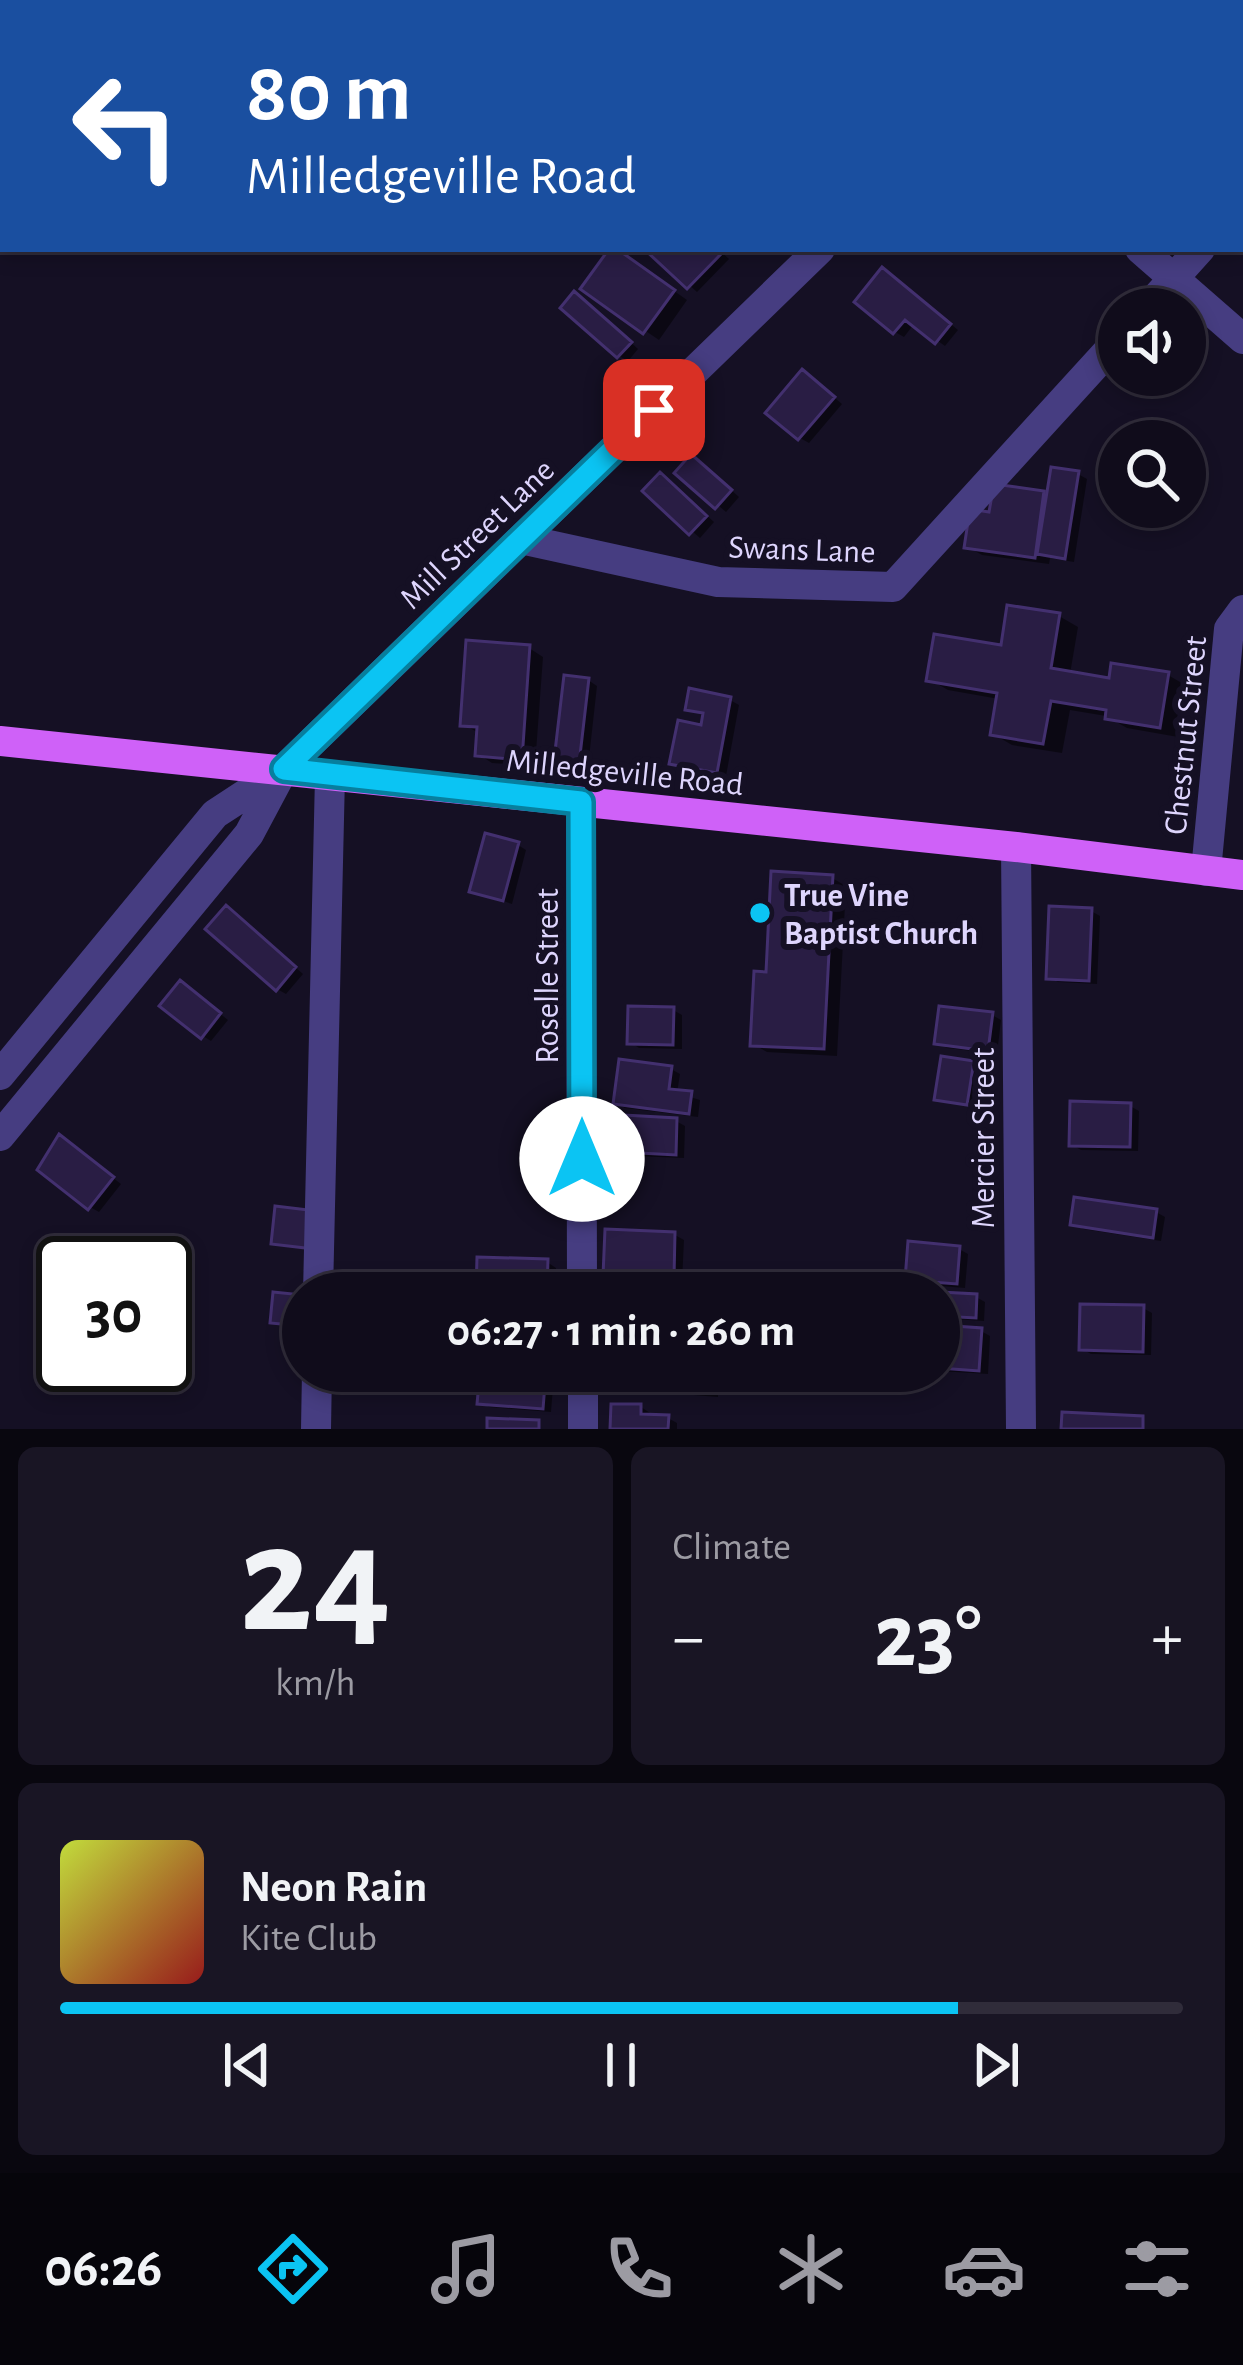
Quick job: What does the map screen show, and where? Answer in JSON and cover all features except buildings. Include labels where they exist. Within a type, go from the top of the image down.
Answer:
[{"type":"main road","name":"Milledgeville Road","points":[[0,741],[1243,875]]},
{"type":"street","name":"Mill Street Lane","points":[[0,1075],[215,814],[284,769],[817,252]]},
{"type":"street","points":[[1142,252],[1243,339]]},
{"type":"street","points":[[1166,288],[1197,252]]},
{"type":"street","name":"Swans Lane","points":[[521,539],[718,582],[893,587],[1098,362]]},
{"type":"street","name":"Chestnut Street","points":[[1206,871],[1229,629],[1243,610]]},
{"type":"street","name":"Mill Street Lane","points":[[0,1136],[250,834],[284,769]]},
{"type":"street","points":[[319,1272],[330,776]]},
{"type":"street","name":"Roselle Street","points":[[581,802],[582,1272]]},
{"type":"street","name":"Mercier Street","points":[[1016,847],[1021,1429]]},
{"type":"street","points":[[316,1429],[317,1392]]},
{"type":"street","points":[[583,1392],[583,1429]]},
{"type":"place","name":"True Vine Baptist Church","points":[[760,913]]},
{"type":"route","points":[[582,1159],[581,802],[284,769],[654,410]]}]
